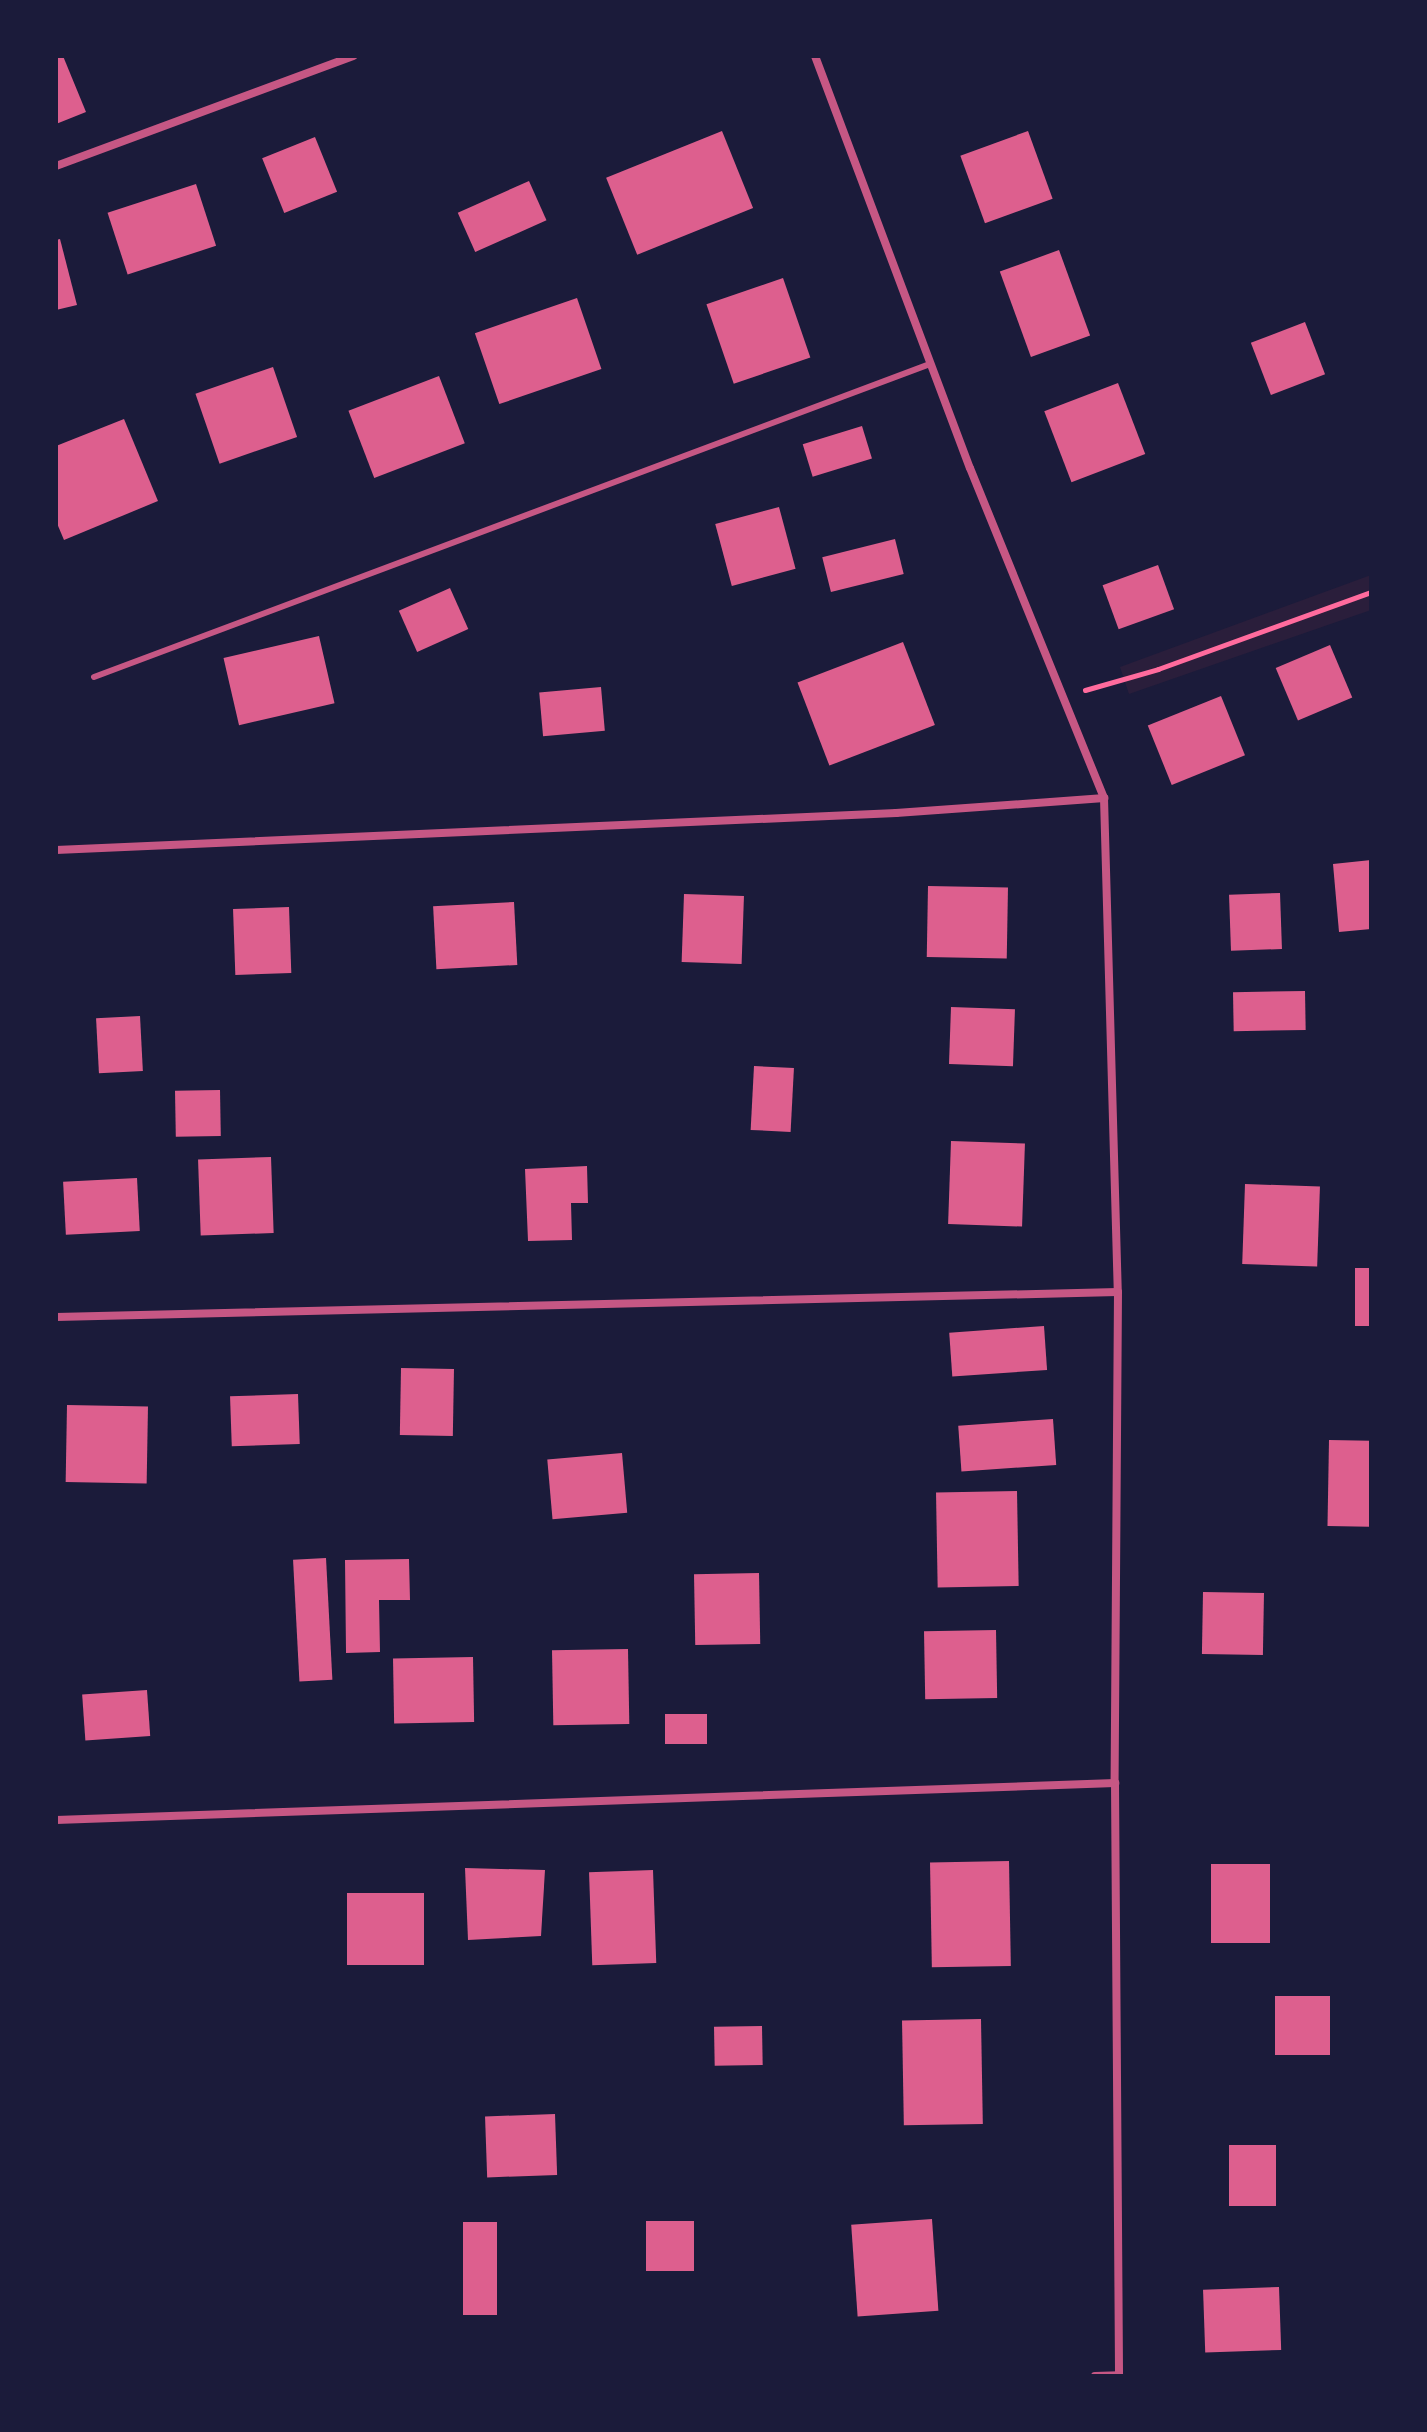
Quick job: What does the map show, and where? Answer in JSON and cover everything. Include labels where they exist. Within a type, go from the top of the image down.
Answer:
[{"type":"street","points":[[56,166],[353,56]]},
{"type":"street","points":[[815,56],[930,364],[1104,798],[1118,1292],[1115,1783],[1119,2376],[1095,2376]]},
{"type":"street","points":[[56,850],[880,814],[1104,798]]},
{"type":"street","points":[[56,1317],[1118,1292]]},
{"type":"street","points":[[56,1820],[1115,1783]]},
{"type":"lane","points":[[94,677],[930,364]]},
{"type":"path","points":[[1063,697],[1158,669],[1371,592]]},
{"type":"shaded area","points":[[1371,575],[1371,610],[1129,694],[1120,667]]},
{"type":"building","points":[[56,56],[63,56],[86,112],[56,124]]},
{"type":"building","points":[[722,131],[753,208],[637,255],[606,178]]},
{"type":"building","points":[[1028,131],[1053,199],[985,223],[960,156]]},
{"type":"building","points":[[315,137],[337,192],[284,213],[262,158]]},
{"type":"building","points":[[529,181],[546,220],[475,252],[458,213]]},
{"type":"building","points":[[196,184],[216,246],[128,275],[108,213]]},
{"type":"building","points":[[60,239],[77,305],[56,310],[56,240]]},
{"type":"building","points":[[1059,250],[1090,336],[1031,357],[1000,272]]},
{"type":"building","points":[[783,278],[810,357],[734,384],[706,304]]},
{"type":"building","points":[[577,298],[601,369],[499,404],[475,333]]},
{"type":"building","points":[[1305,322],[1325,374],[1271,395],[1251,343]]},
{"type":"building","points":[[273,367],[297,437],[220,464],[195,394]]},
{"type":"building","points":[[439,376],[465,443],[374,478],[348,411]]},
{"type":"building","points":[[1118,383],[1145,454],[1071,482],[1044,411]]},
{"type":"building","points":[[124,419],[158,501],[64,540],[56,521],[56,446]]},
{"type":"building","points":[[862,426],[872,459],[813,477],[803,444]]},
{"type":"building","points":[[779,507],[796,569],[732,586],[715,524]]},
{"type":"building","points":[[895,539],[904,574],[831,592],[822,557]]},
{"type":"building","points":[[1158,565],[1174,609],[1119,629],[1103,585]]},
{"type":"building","points":[[450,588],[468,629],[417,652],[399,611]]},
{"type":"building","points":[[319,636],[335,703],[239,725],[224,658]]},
{"type":"building","points":[[903,642],[935,725],[829,766],[798,682]]},
{"type":"building","points":[[1330,645],[1352,697],[1298,721],[1276,668]]},
{"type":"building","points":[[601,687],[605,731],[543,736],[539,692]]},
{"type":"building","points":[[1221,696],[1245,755],[1172,785],[1148,726]]},
{"type":"building","points":[[1371,860],[1371,929],[1339,932],[1333,864]]},
{"type":"building","points":[[928,886],[1008,887],[1007,958],[927,957]]},
{"type":"building","points":[[1280,893],[1282,949],[1231,951],[1229,895]]},
{"type":"building","points":[[684,894],[744,896],[742,964],[682,962]]},
{"type":"building","points":[[514,902],[517,965],[436,969],[433,906]]},
{"type":"building","points":[[289,907],[291,973],[235,975],[233,909]]},
{"type":"building","points":[[1305,991],[1306,1030],[1234,1031],[1233,992]]},
{"type":"building","points":[[951,1007],[1015,1009],[1013,1066],[949,1064]]},
{"type":"building","points":[[140,1016],[143,1071],[99,1073],[96,1018]]},
{"type":"building","points":[[754,1066],[794,1068],[791,1132],[751,1130]]},
{"type":"building","points":[[220,1090],[221,1136],[176,1137],[175,1091]]},
{"type":"building","points":[[951,1141],[1025,1144],[1022,1227],[948,1224]]},
{"type":"building","points":[[271,1157],[274,1233],[201,1236],[198,1160]]},
{"type":"building","points":[[587,1166],[588,1203],[571,1203],[572,1240],[528,1241],[525,1169]]},
{"type":"building","points":[[137,1178],[140,1231],[66,1235],[63,1182]]},
{"type":"building","points":[[1245,1184],[1320,1187],[1317,1267],[1242,1264]]},
{"type":"building","points":[[1355,1268],[1371,1268],[1371,1326],[1355,1326]]},
{"type":"building","points":[[1044,1326],[1047,1370],[952,1377],[949,1333]]},
{"type":"building","points":[[401,1368],[454,1369],[453,1436],[400,1435]]},
{"type":"building","points":[[298,1394],[300,1444],[232,1446],[230,1396]]},
{"type":"building","points":[[67,1405],[148,1406],[147,1483],[66,1482]]},
{"type":"building","points":[[1053,1419],[1056,1465],[961,1472],[958,1426]]},
{"type":"building","points":[[1329,1440],[1371,1441],[1369,1527],[1327,1526]]},
{"type":"building","points":[[622,1453],[627,1513],[553,1519],[547,1460]]},
{"type":"building","points":[[1017,1491],[1019,1586],[938,1587],[936,1492]]},
{"type":"building","points":[[326,1558],[332,1680],[299,1682],[293,1560]]},
{"type":"building","points":[[409,1559],[410,1600],[379,1600],[380,1652],[346,1653],[345,1560]]},
{"type":"building","points":[[759,1573],[760,1644],[695,1645],[694,1574]]},
{"type":"building","points":[[1203,1592],[1264,1593],[1263,1655],[1202,1654]]},
{"type":"building","points":[[996,1630],[997,1698],[925,1699],[924,1631]]},
{"type":"building","points":[[628,1649],[629,1724],[553,1725],[552,1650]]},
{"type":"building","points":[[473,1657],[474,1722],[394,1723],[393,1658]]},
{"type":"building","points":[[147,1690],[150,1736],[85,1740],[82,1695]]},
{"type":"building","points":[[665,1714],[707,1714],[707,1744],[665,1744]]},
{"type":"building","points":[[1009,1861],[1011,1966],[932,1967],[930,1862]]},
{"type":"building","points":[[1211,1864],[1270,1864],[1270,1943],[1211,1943]]},
{"type":"building","points":[[465,1868],[545,1870],[541,1936],[468,1940]]},
{"type":"building","points":[[653,1870],[656,1963],[592,1965],[589,1872]]},
{"type":"building","points":[[347,1893],[424,1893],[424,1965],[347,1965]]},
{"type":"building","points":[[1275,1996],[1330,1996],[1330,2055],[1275,2055]]},
{"type":"building","points":[[981,2019],[983,2124],[904,2125],[902,2020]]},
{"type":"building","points":[[762,2026],[763,2065],[715,2066],[714,2027]]},
{"type":"building","points":[[555,2114],[557,2175],[487,2177],[485,2116]]},
{"type":"building","points":[[1229,2145],[1276,2145],[1276,2206],[1229,2206]]},
{"type":"building","points":[[932,2219],[938,2311],[858,2316],[851,2225]]},
{"type":"building","points":[[646,2221],[694,2221],[694,2271],[646,2271]]},
{"type":"building","points":[[463,2222],[497,2222],[497,2315],[463,2315]]},
{"type":"building","points":[[1279,2287],[1281,2350],[1205,2353],[1203,2290]]}]
